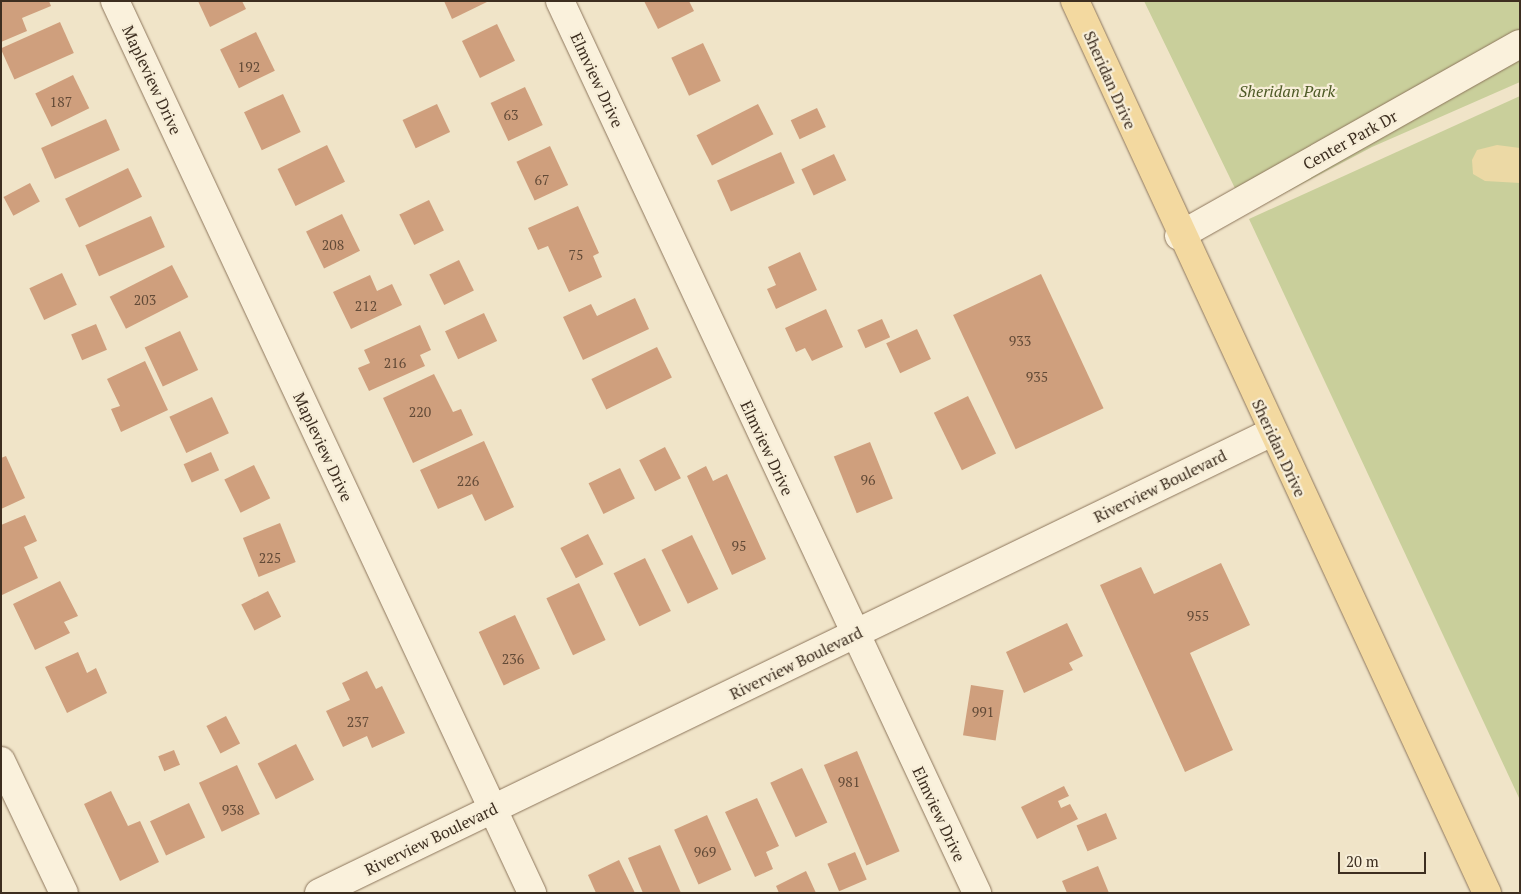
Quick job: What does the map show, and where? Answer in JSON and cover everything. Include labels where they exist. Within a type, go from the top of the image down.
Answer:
[{"type":"main road","name":"Sheridan Drive","points":[[1075,1],[1179,236],[1487,893]]},
{"type":"street","name":"Mapleview Drive","points":[[115,1],[532,893]]},
{"type":"street","name":"Elmview Drive","points":[[560,1],[854,634],[977,893]]},
{"type":"street","name":"Center Park Dr","points":[[1179,236],[1520,44]]},
{"type":"street","name":"Riverview Boulevard","points":[[319,893],[1272,432]]},
{"type":"street","points":[[1,761],[64,893]]},
{"type":"green space","name":"Sheridan Park","points":[[1144,1],[1520,1],[1520,82],[1372,147],[1247,213]]},
{"type":"green space","points":[[1520,96],[1520,800],[1249,219]]},
{"type":"sand","points":[[1497,145],[1520,148],[1520,183],[1485,181],[1473,174],[1472,160],[1477,150]]},
{"type":"building","points":[[1,1],[49,1],[51,6],[22,18],[27,31],[1,42]]},
{"type":"building","points":[[198,1],[242,1],[246,9],[210,27]]},
{"type":"building","points":[[444,1],[489,1],[452,19]]},
{"type":"building","points":[[644,1],[689,1],[694,11],[658,29]]},
{"type":"building","points":[[60,22],[74,53],[14,79],[1,48]]},
{"type":"building","points":[[497,24],[515,61],[480,78],[462,41]]},
{"type":"building","points":[[256,32],[275,71],[239,88],[220,50]]},
{"type":"building","points":[[703,43],[721,81],[689,96],[671,58]]},
{"type":"building","points":[[73,75],[89,108],[51,127],[35,93]]},
{"type":"building","points":[[525,87],[543,125],[508,141],[491,103]]},
{"type":"building","points":[[283,94],[301,132],[262,150],[244,112]]},
{"type":"building","points":[[437,104],[450,132],[416,148],[403,120]]},
{"type":"building","points":[[758,104],[773,134],[712,166],[697,135]]},
{"type":"building","points":[[817,108],[826,127],[800,139],[791,120]]},
{"type":"building","points":[[106,119],[120,150],[55,179],[41,148]]},
{"type":"building","points":[[327,145],[345,182],[296,206],[278,169]]},
{"type":"building","points":[[550,146],[568,185],[535,201],[516,162]]},
{"type":"building","points":[[781,152],[795,183],[731,212],[717,180]]},
{"type":"building","points":[[834,154],[846,180],[814,195],[801,169]]},
{"type":"building","points":[[128,168],[142,197],[79,227],[65,199]]},
{"type":"building","points":[[30,183],[40,202],[13,216],[4,197]]},
{"type":"building","points":[[429,200],[444,231],[414,245],[399,214]]},
{"type":"building","points":[[578,206],[599,253],[593,256],[602,277],[569,292],[548,246],[538,250],[528,228]]},
{"type":"building","points":[[342,214],[360,251],[324,268],[306,232]]},
{"type":"building","points":[[151,216],[165,247],[99,276],[85,245]]},
{"type":"building","points":[[800,252],[817,290],[776,309],[767,289],[776,285],[768,267]]},
{"type":"building","points":[[459,260],[474,291],[444,305],[429,274]]},
{"type":"building","points":[[172,265],[188,297],[126,329],[110,297]]},
{"type":"building","points":[[62,273],[77,305],[44,320],[29,288]]},
{"type":"building","points":[[1041,274],[1104,408],[1016,449],[953,315]]},
{"type":"building","points":[[370,275],[377,291],[392,284],[402,305],[351,329],[333,292]]},
{"type":"building","points":[[635,298],[649,329],[583,360],[563,317],[591,304],[597,316]]},
{"type":"building","points":[[826,309],[843,347],[812,361],[805,348],[796,352],[785,328]]},
{"type":"building","points":[[484,313],[497,341],[458,359],[445,331]]},
{"type":"building","points":[[882,319],[890,337],[865,348],[857,330]]},
{"type":"building","points":[[96,324],[107,350],[82,360],[71,335]]},
{"type":"building","points":[[420,325],[431,350],[420,355],[425,366],[369,391],[358,368],[370,363],[364,350]]},
{"type":"building","points":[[917,329],[931,359],[900,373],[886,343]]},
{"type":"building","points":[[180,331],[198,370],[163,386],[145,347]]},
{"type":"building","points":[[657,347],[672,378],[606,410],[591,379]]},
{"type":"building","points":[[145,361],[168,410],[121,432],[111,409],[120,406],[107,379]]},
{"type":"building","points":[[434,374],[453,412],[461,409],[473,435],[413,463],[383,398]]},
{"type":"building","points":[[968,396],[996,454],[962,470],[934,413]]},
{"type":"building","points":[[212,397],[229,433],[186,453],[169,417]]},
{"type":"building","points":[[484,441],[514,507],[485,521],[472,494],[438,509],[420,470]]},
{"type":"building","points":[[870,442],[893,499],[857,513],[834,457]]},
{"type":"building","points":[[665,447],[681,478],[655,491],[639,460]]},
{"type":"building","points":[[211,452],[219,470],[192,482],[184,464]]},
{"type":"building","points":[[6,456],[25,498],[1,509],[1,458]]},
{"type":"building","points":[[254,465],[270,498],[241,513],[224,479]]},
{"type":"building","points":[[706,466],[713,481],[727,474],[766,559],[732,575],[687,476]]},
{"type":"building","points":[[620,468],[635,499],[603,514],[589,483]]},
{"type":"building","points":[[25,515],[37,541],[24,547],[38,578],[2,595],[1,525]]},
{"type":"building","points":[[280,523],[296,562],[259,577],[243,538]]},
{"type":"building","points":[[588,534],[603,564],[576,578],[560,548]]},
{"type":"building","points":[[692,535],[718,589],[688,604],[661,550]]},
{"type":"building","points":[[645,558],[671,611],[639,626],[614,573]]},
{"type":"building","points":[[1221,563],[1250,625],[1190,653],[1233,750],[1185,772],[1100,585],[1141,567],[1154,594]]},
{"type":"building","points":[[60,581],[78,616],[64,622],[70,633],[35,650],[13,604]]},
{"type":"building","points":[[579,583],[606,640],[573,655],[546,598]]},
{"type":"building","points":[[268,591],[281,617],[254,630],[241,605]]},
{"type":"building","points":[[515,615],[540,668],[504,685],[479,632]]},
{"type":"building","points":[[1067,623],[1083,656],[1069,663],[1073,670],[1024,693],[1006,652]]},
{"type":"building","points":[[78,652],[87,673],[96,668],[107,693],[67,713],[45,667]]},
{"type":"building","points":[[367,671],[376,689],[382,686],[405,733],[372,748],[367,736],[343,747],[326,711],[350,700],[342,683]]},
{"type":"building","points":[[971,685],[1004,690],[996,741],[963,735]]},
{"type":"building","points":[[226,716],[240,744],[220,754],[206,726]]},
{"type":"building","points":[[296,744],[314,780],[276,799],[258,764]]},
{"type":"building","points":[[174,750],[180,765],[164,771],[158,756]]},
{"type":"building","points":[[857,751],[900,851],[866,865],[824,765]]},
{"type":"building","points":[[237,765],[260,814],[222,832],[199,783]]},
{"type":"building","points":[[802,768],[827,822],[796,837],[770,783]]},
{"type":"building","points":[[1064,786],[1069,796],[1058,801],[1061,808],[1070,804],[1078,819],[1037,839],[1021,807]]},
{"type":"building","points":[[111,791],[128,826],[140,821],[159,862],[120,881],[84,804]]},
{"type":"building","points":[[757,798],[779,846],[766,852],[773,869],[755,877],[725,812]]},
{"type":"building","points":[[189,803],[205,837],[166,856],[150,821]]},
{"type":"building","points":[[1106,813],[1117,839],[1087,851],[1077,826]]},
{"type":"building","points":[[707,815],[731,870],[699,884],[674,830]]},
{"type":"building","points":[[660,845],[681,893],[643,893],[628,858]]},
{"type":"building","points":[[855,852],[867,880],[839,891],[827,864]]},
{"type":"building","points":[[619,860],[635,893],[596,893],[588,875]]},
{"type":"building","points":[[1098,866],[1109,893],[1067,893],[1062,881]]},
{"type":"building","points":[[806,871],[816,893],[779,893],[776,886]]}]
